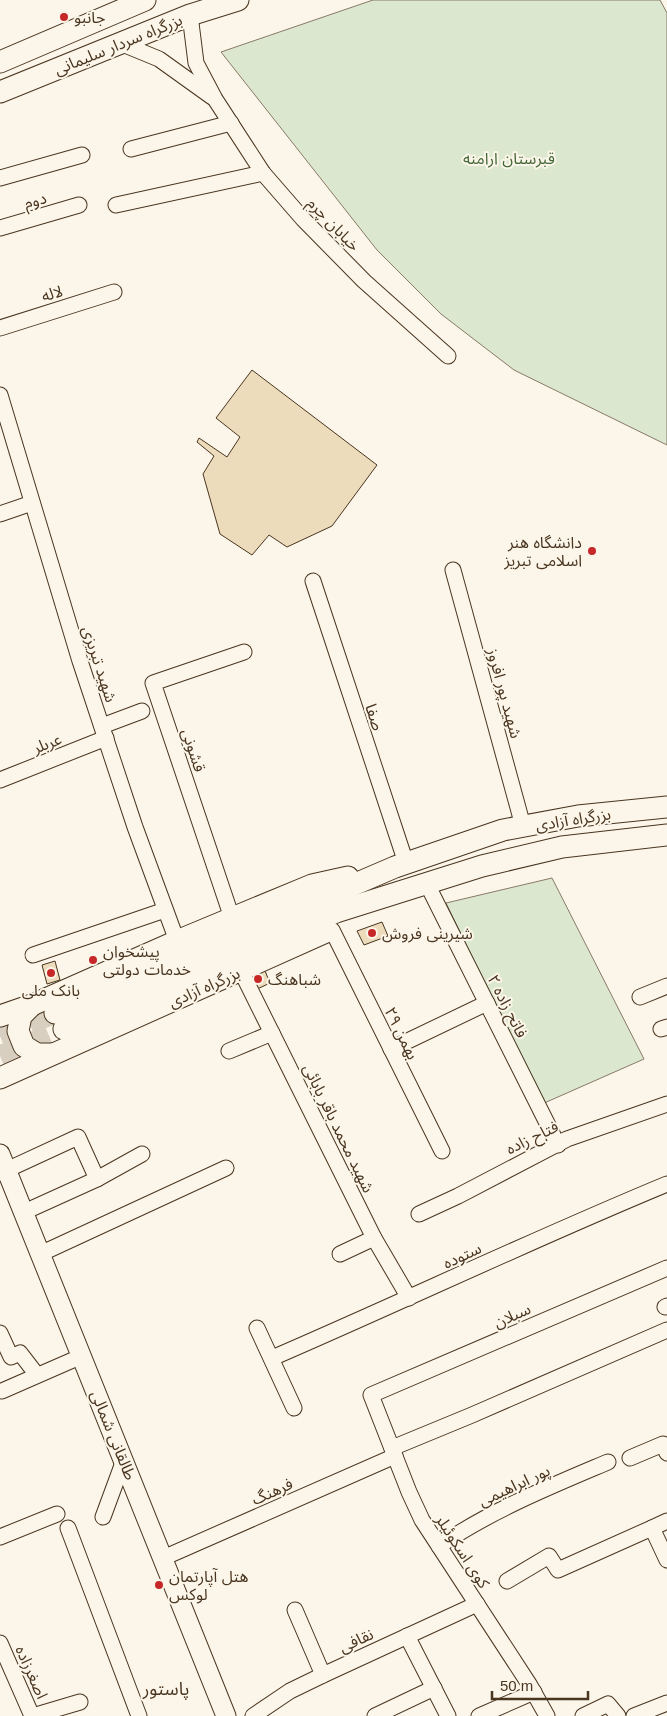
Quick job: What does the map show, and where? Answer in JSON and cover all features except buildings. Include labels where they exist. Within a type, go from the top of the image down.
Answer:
[{"type":"highway","name":"بزرگراه سردار سلیمانی","points":[[0,92],[190,15],[238,0]]},
{"type":"highway","name":"بزرگراه سردار سلیمانی","points":[[0,62],[142,1]]},
{"type":"highway","name":"بزرگراه آزادی","points":[[667,807],[578,816],[503,830],[400,865],[59,1021],[336,912],[482,866],[562,847],[667,835]]},
{"type":"highway","name":"بزرگراه آزادی","points":[[0,1016],[32,1005],[177,941],[312,885],[400,865]]},
{"type":"highway","name":"بزرگراه آزادی","points":[[0,1078],[332,930],[407,891]]},
{"type":"highway","points":[[32,1005],[21,1016],[18,1032],[24,1046],[37,1054],[52,1054]]},
{"type":"main road","name":"طالقانی شمالی","points":[[2,1166],[82,1356],[226,1716]]},
{"type":"street","points":[[190,15],[196,63],[215,99]]},
{"type":"street","points":[[120,44],[159,59],[215,99]]},
{"type":"street","name":"خیابان چرم","points":[[215,99],[264,173],[303,219],[351,267],[448,356]]},
{"type":"street","points":[[132,149],[231,123]]},
{"type":"street","points":[[0,178],[82,155]]},
{"type":"street","points":[[116,205],[264,173]]},
{"type":"street","name":"دوم","points":[[0,228],[79,205]]},
{"type":"street","name":"لاله","points":[[0,328],[114,292]]},
{"type":"street","name":"شهید تبریزی","points":[[0,395],[4,423],[32,503],[77,652],[164,910],[177,941]]},
{"type":"street","points":[[0,514],[32,503]]},
{"type":"street","name":"شهید پور افروز","points":[[453,570],[523,826]]},
{"type":"street","name":"صفا","points":[[313,581],[400,865]]},
{"type":"street","name":"قشونی","points":[[232,918],[153,683],[244,652]]},
{"type":"street","name":"عربلر","points":[[0,780],[104,732],[142,711]]},
{"type":"street","name":"فاتح زاده ۲","points":[[427,884],[558,1144]]},
{"type":"street","points":[[33,954],[164,910]]},
{"type":"street","name":"۲۹ بهمن","points":[[332,930],[442,1151]]},
{"type":"street","name":"شهید محمد باقر بابائی","points":[[240,971],[374,1238],[409,1298]]},
{"type":"street","points":[[640,997],[667,986]]},
{"type":"street","points":[[391,1049],[487,1004]]},
{"type":"street","points":[[228,1051],[272,1032]]},
{"type":"street","name":"فتاح زاده","points":[[419,1214],[568,1139],[667,1104]]},
{"type":"street","points":[[2,1166],[78,1136],[97,1179]]},
{"type":"street","points":[[34,1208],[97,1179],[142,1154]]},
{"type":"street","points":[[40,1254],[226,1168]]},
{"type":"street","name":"ستوده","points":[[272,1358],[576,1222],[667,1184]]},
{"type":"street","points":[[340,1254],[374,1238]]},
{"type":"street","name":"سبلان","points":[[371,1395],[667,1268]]},
{"type":"street","points":[[257,1328],[294,1408]]},
{"type":"street","name":"فرهنگ","points":[[163,1558],[472,1415],[667,1330]]},
{"type":"street","points":[[0,1333],[11,1357],[20,1353],[36,1375]]},
{"type":"street","points":[[2,1391],[82,1356]]},
{"type":"street","name":"کوی اسکوئیلر","points":[[371,1395],[422,1520],[534,1692],[547,1716]]},
{"type":"street","points":[[630,1458],[665,1449]]},
{"type":"street","points":[[103,1517],[124,1460]]},
{"type":"street","name":"پور ابراهیمی","points":[[439,1546],[507,1506],[608,1462]]},
{"type":"street","points":[[0,1537],[57,1514]]},
{"type":"street","points":[[507,1581],[549,1556],[558,1570],[667,1521]]},
{"type":"street","points":[[68,1528],[139,1716]]},
{"type":"street","points":[[652,1528],[667,1560]]},
{"type":"street","name":"نقافی","points":[[253,1716],[290,1692],[323,1675],[477,1604]]},
{"type":"street","points":[[295,1610],[323,1675]]},
{"type":"street","points":[[407,1636],[448,1716]]},
{"type":"street","name":"اصغرزاده","points":[[0,1643],[33,1716]]},
{"type":"street","points":[[376,1716],[434,1688]]},
{"type":"street","points":[[479,1716],[534,1692]]},
{"type":"street","points":[[33,1716],[80,1702]]},
{"type":"street","points":[[634,1716],[667,1702]]},
{"type":"street","points":[[583,1716],[608,1704],[618,1716]]},
{"type":"green space","name":"قبرستان ارامنه","points":[[373,0],[660,0],[667,13],[667,445],[514,370],[441,314],[377,250],[221,52]]},
{"type":"green space","points":[[552,878],[644,1059],[542,1104],[446,903]]},
{"type":"tunnel","points":[[0,1036],[55,1013]]},
{"type":"tunnel","points":[[0,1056],[64,1029]]},
{"type":"place","name":"جانبو","points":[[64,17]]},
{"type":"place","name":"دانشگاه هنر اسلامی تبریز","points":[[592,551]]},
{"type":"place","name":"شیرینی فروش","points":[[372,933]]},
{"type":"place","name":"پیشخوان خدمات دولتی","points":[[93,960]]},
{"type":"place","name":"بانک ملی","points":[[51,973]]},
{"type":"place","name":"شباهنگ","points":[[258,979]]},
{"type":"place","name":"هتل آپارتمان لوکس","points":[[159,1585]]},
{"type":"district","name":"پاستور","points":[[166,1689]]}]
